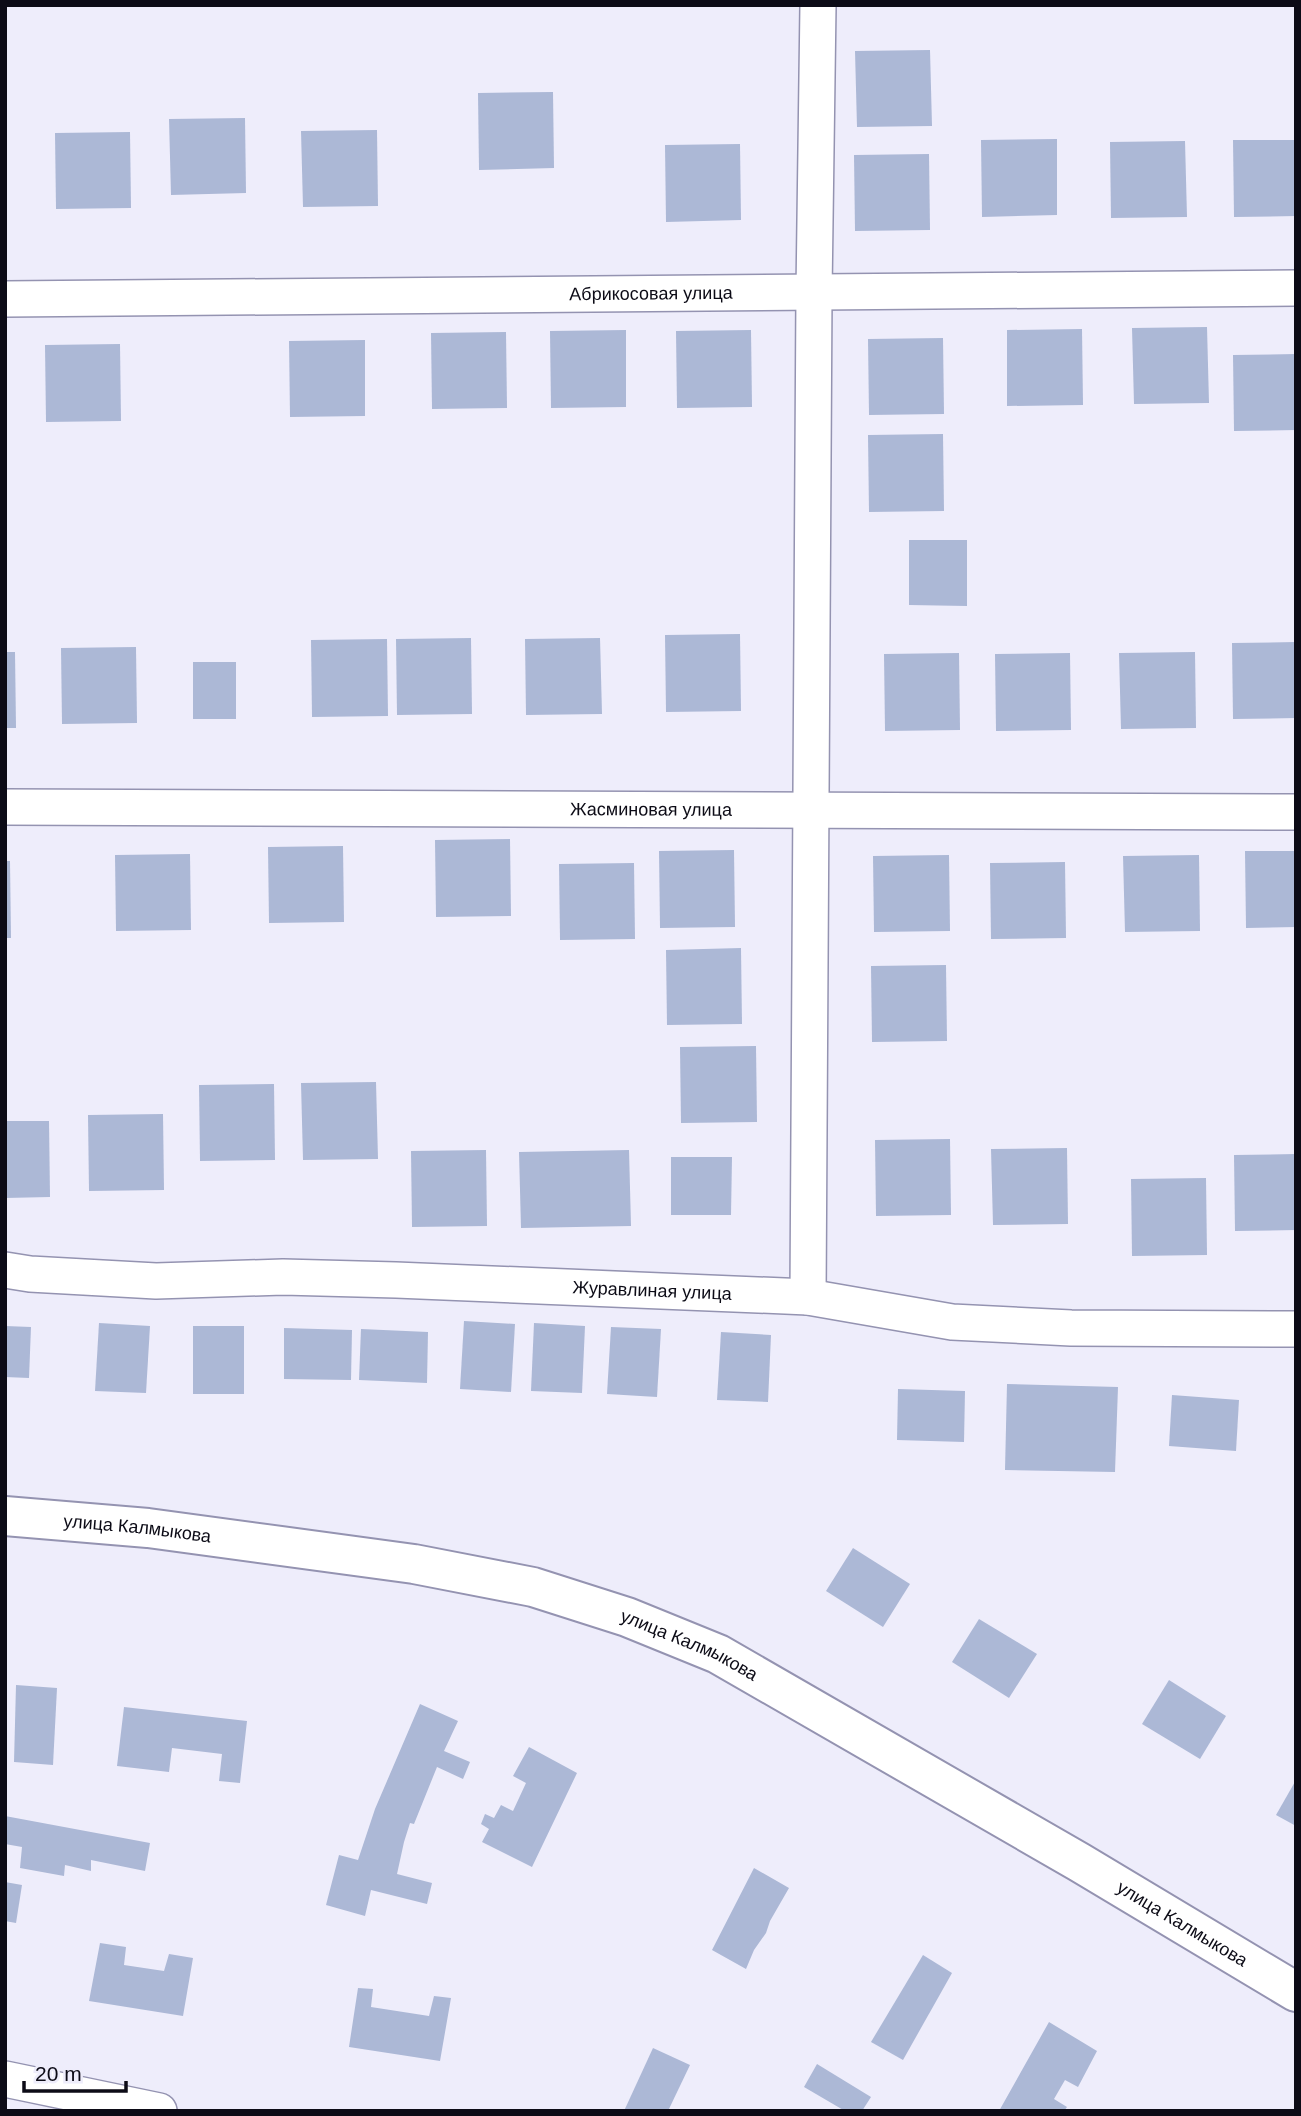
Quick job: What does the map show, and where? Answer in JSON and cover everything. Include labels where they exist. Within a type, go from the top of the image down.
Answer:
[{"type":"main road","name":"улица Калмыкова","points":[[5,1516],[149,1528],[414,1564],[533,1587],[627,1617],[718,1654],[1079,1862],[1296,1992]]},
{"type":"street","points":[[808,1297],[818,5]]},
{"type":"street","name":"Абрикосовая улица","points":[[5,299],[1296,288]]},
{"type":"street","name":"Жасминовая улица","points":[[5,807],[1296,812]]},
{"type":"street","name":"Журавлиная улица","points":[[5,1270],[30,1274],[156,1281],[283,1277],[384,1279],[808,1297],[953,1322],[1071,1328],[1296,1329]]},
{"type":"street","points":[[5,2079],[159,2111]]},
{"type":"building","points":[[930,50],[932,126],[857,127],[855,51]]},
{"type":"building","points":[[553,92],[554,168],[479,170],[478,93]]},
{"type":"building","points":[[245,118],[246,193],[171,195],[169,119]]},
{"type":"building","points":[[377,130],[378,206],[303,207],[301,131]]},
{"type":"building","points":[[130,132],[131,208],[56,209],[55,133]]},
{"type":"building","points":[[1057,139],[1057,215],[982,217],[981,140]]},
{"type":"building","points":[[1233,140],[1296,140],[1296,216],[1234,217]]},
{"type":"building","points":[[1185,141],[1187,217],[1111,218],[1110,142]]},
{"type":"building","points":[[740,144],[741,220],[666,222],[665,145]]},
{"type":"building","points":[[929,154],[930,230],[855,231],[854,155]]},
{"type":"building","points":[[1207,327],[1209,403],[1134,404],[1132,328]]},
{"type":"building","points":[[1082,329],[1083,405],[1007,406],[1007,330]]},
{"type":"building","points":[[626,330],[626,407],[551,408],[550,331]]},
{"type":"building","points":[[751,330],[752,407],[677,408],[676,331]]},
{"type":"building","points":[[506,332],[507,408],[432,409],[431,333]]},
{"type":"building","points":[[943,338],[944,414],[869,415],[868,339]]},
{"type":"building","points":[[365,340],[365,416],[290,417],[289,341]]},
{"type":"building","points":[[120,344],[121,421],[46,422],[45,345]]},
{"type":"building","points":[[1296,354],[1296,430],[1234,431],[1233,355]]},
{"type":"building","points":[[943,434],[944,511],[869,512],[868,435]]},
{"type":"building","points":[[909,540],[967,540],[967,606],[909,605]]},
{"type":"building","points":[[740,634],[741,711],[666,712],[665,635]]},
{"type":"building","points":[[471,638],[472,714],[397,715],[396,639]]},
{"type":"building","points":[[600,638],[602,714],[526,715],[525,639]]},
{"type":"building","points":[[387,639],[388,716],[312,717],[311,640]]},
{"type":"building","points":[[1296,642],[1296,718],[1233,719],[1232,643]]},
{"type":"building","points":[[136,647],[137,723],[62,724],[61,648]]},
{"type":"building","points":[[5,652],[15,652],[16,728],[5,728]]},
{"type":"building","points":[[1195,652],[1196,728],[1121,729],[1119,653]]},
{"type":"building","points":[[959,653],[960,730],[885,731],[884,654]]},
{"type":"building","points":[[1070,653],[1071,730],[996,731],[995,654]]},
{"type":"building","points":[[193,662],[236,662],[236,719],[193,719]]},
{"type":"building","points":[[510,839],[511,916],[436,917],[435,840]]},
{"type":"building","points":[[343,846],[344,922],[269,923],[268,847]]},
{"type":"building","points":[[734,850],[735,927],[660,928],[659,851]]},
{"type":"building","points":[[1245,851],[1296,851],[1296,927],[1246,928]]},
{"type":"building","points":[[190,854],[191,930],[116,931],[115,855]]},
{"type":"building","points":[[949,855],[950,931],[874,932],[873,856]]},
{"type":"building","points":[[1199,855],[1200,931],[1125,932],[1123,856]]},
{"type":"building","points":[[5,861],[10,861],[11,938],[5,938]]},
{"type":"building","points":[[1065,862],[1066,938],[991,939],[990,863]]},
{"type":"building","points":[[634,863],[635,939],[560,940],[559,864]]},
{"type":"building","points":[[741,948],[742,1024],[667,1025],[666,950]]},
{"type":"building","points":[[946,965],[947,1041],[872,1042],[871,966]]},
{"type":"building","points":[[756,1046],[757,1122],[681,1123],[680,1047]]},
{"type":"building","points":[[376,1082],[378,1159],[303,1160],[301,1083]]},
{"type":"building","points":[[274,1084],[275,1160],[200,1161],[199,1085]]},
{"type":"building","points":[[163,1114],[164,1190],[89,1191],[88,1115]]},
{"type":"building","points":[[5,1121],[49,1121],[50,1197],[5,1198]]},
{"type":"building","points":[[950,1139],[951,1215],[876,1216],[875,1140]]},
{"type":"building","points":[[1067,1148],[1068,1224],[993,1225],[991,1149]]},
{"type":"building","points":[[486,1150],[487,1226],[412,1227],[411,1151]]},
{"type":"building","points":[[629,1150],[631,1226],[521,1228],[519,1152]]},
{"type":"building","points":[[1296,1154],[1296,1230],[1235,1231],[1234,1155]]},
{"type":"building","points":[[671,1157],[732,1157],[731,1215],[671,1215]]},
{"type":"building","points":[[1206,1178],[1207,1255],[1132,1256],[1131,1179]]},
{"type":"building","points":[[464,1321],[515,1324],[511,1392],[460,1389]]},
{"type":"building","points":[[99,1323],[150,1326],[146,1393],[95,1391]]},
{"type":"building","points":[[534,1323],[585,1326],[582,1393],[531,1391]]},
{"type":"building","points":[[5,1326],[31,1327],[29,1378],[5,1377]]},
{"type":"building","points":[[193,1326],[244,1326],[244,1394],[193,1394]]},
{"type":"building","points":[[611,1327],[661,1329],[657,1397],[607,1394]]},
{"type":"building","points":[[284,1328],[352,1330],[351,1380],[284,1379]]},
{"type":"building","points":[[361,1329],[428,1332],[427,1383],[359,1380]]},
{"type":"building","points":[[721,1332],[771,1335],[768,1402],[717,1400]]},
{"type":"building","points":[[1007,1384],[1118,1387],[1115,1472],[1005,1470]]},
{"type":"building","points":[[898,1389],[965,1391],[964,1442],[897,1440]]},
{"type":"building","points":[[1172,1395],[1239,1400],[1236,1451],[1169,1446]]},
{"type":"building","points":[[853,1548],[910,1584],[883,1627],[826,1591]]},
{"type":"building","points":[[979,1619],[1037,1654],[1009,1698],[952,1662]]},
{"type":"building","points":[[1169,1680],[1226,1716],[1200,1759],[1142,1724]]},
{"type":"building","points":[[16,1685],[57,1688],[53,1765],[14,1762]]},
{"type":"building","points":[[420,1704],[458,1721],[444,1751],[470,1762],[463,1779],[437,1767],[414,1824],[410,1823],[404,1842],[397,1874],[432,1883],[427,1904],[371,1890],[365,1916],[326,1905],[339,1855],[358,1860],[375,1809]]},
{"type":"building","points":[[124,1707],[247,1721],[240,1783],[219,1781],[222,1754],[172,1748],[169,1772],[117,1766]]},
{"type":"building","points":[[529,1747],[577,1773],[532,1867],[482,1842],[489,1829],[481,1824],[485,1814],[494,1818],[501,1805],[513,1811],[526,1783],[513,1776]]},
{"type":"building","points":[[1296,1780],[1296,1826],[1276,1815]]},
{"type":"building","points":[[5,1816],[150,1843],[145,1871],[91,1860],[91,1871],[65,1865],[64,1876],[20,1868],[22,1847],[5,1844]]},
{"type":"building","points":[[754,1868],[789,1888],[746,1969],[712,1950]]},
{"type":"building","points":[[5,1882],[22,1885],[16,1923],[5,1921]]},
{"type":"building","points":[[100,1943],[126,1947],[124,1965],[164,1971],[169,1954],[193,1958],[183,2016],[89,2001]]},
{"type":"building","points":[[923,1955],[952,1973],[903,2060],[871,2042]]},
{"type":"building","points":[[358,1988],[373,1989],[371,2007],[429,2016],[434,1996],[451,1998],[440,2061],[349,2047]]},
{"type":"building","points":[[1049,2022],[1097,2051],[1078,2087],[1065,2080],[1054,2099],[1067,2107],[1064,2111],[999,2111]]},
{"type":"building","points":[[653,2048],[690,2065],[668,2111],[624,2111]]},
{"type":"building","points":[[817,2064],[871,2097],[862,2111],[845,2111],[804,2087]]}]
